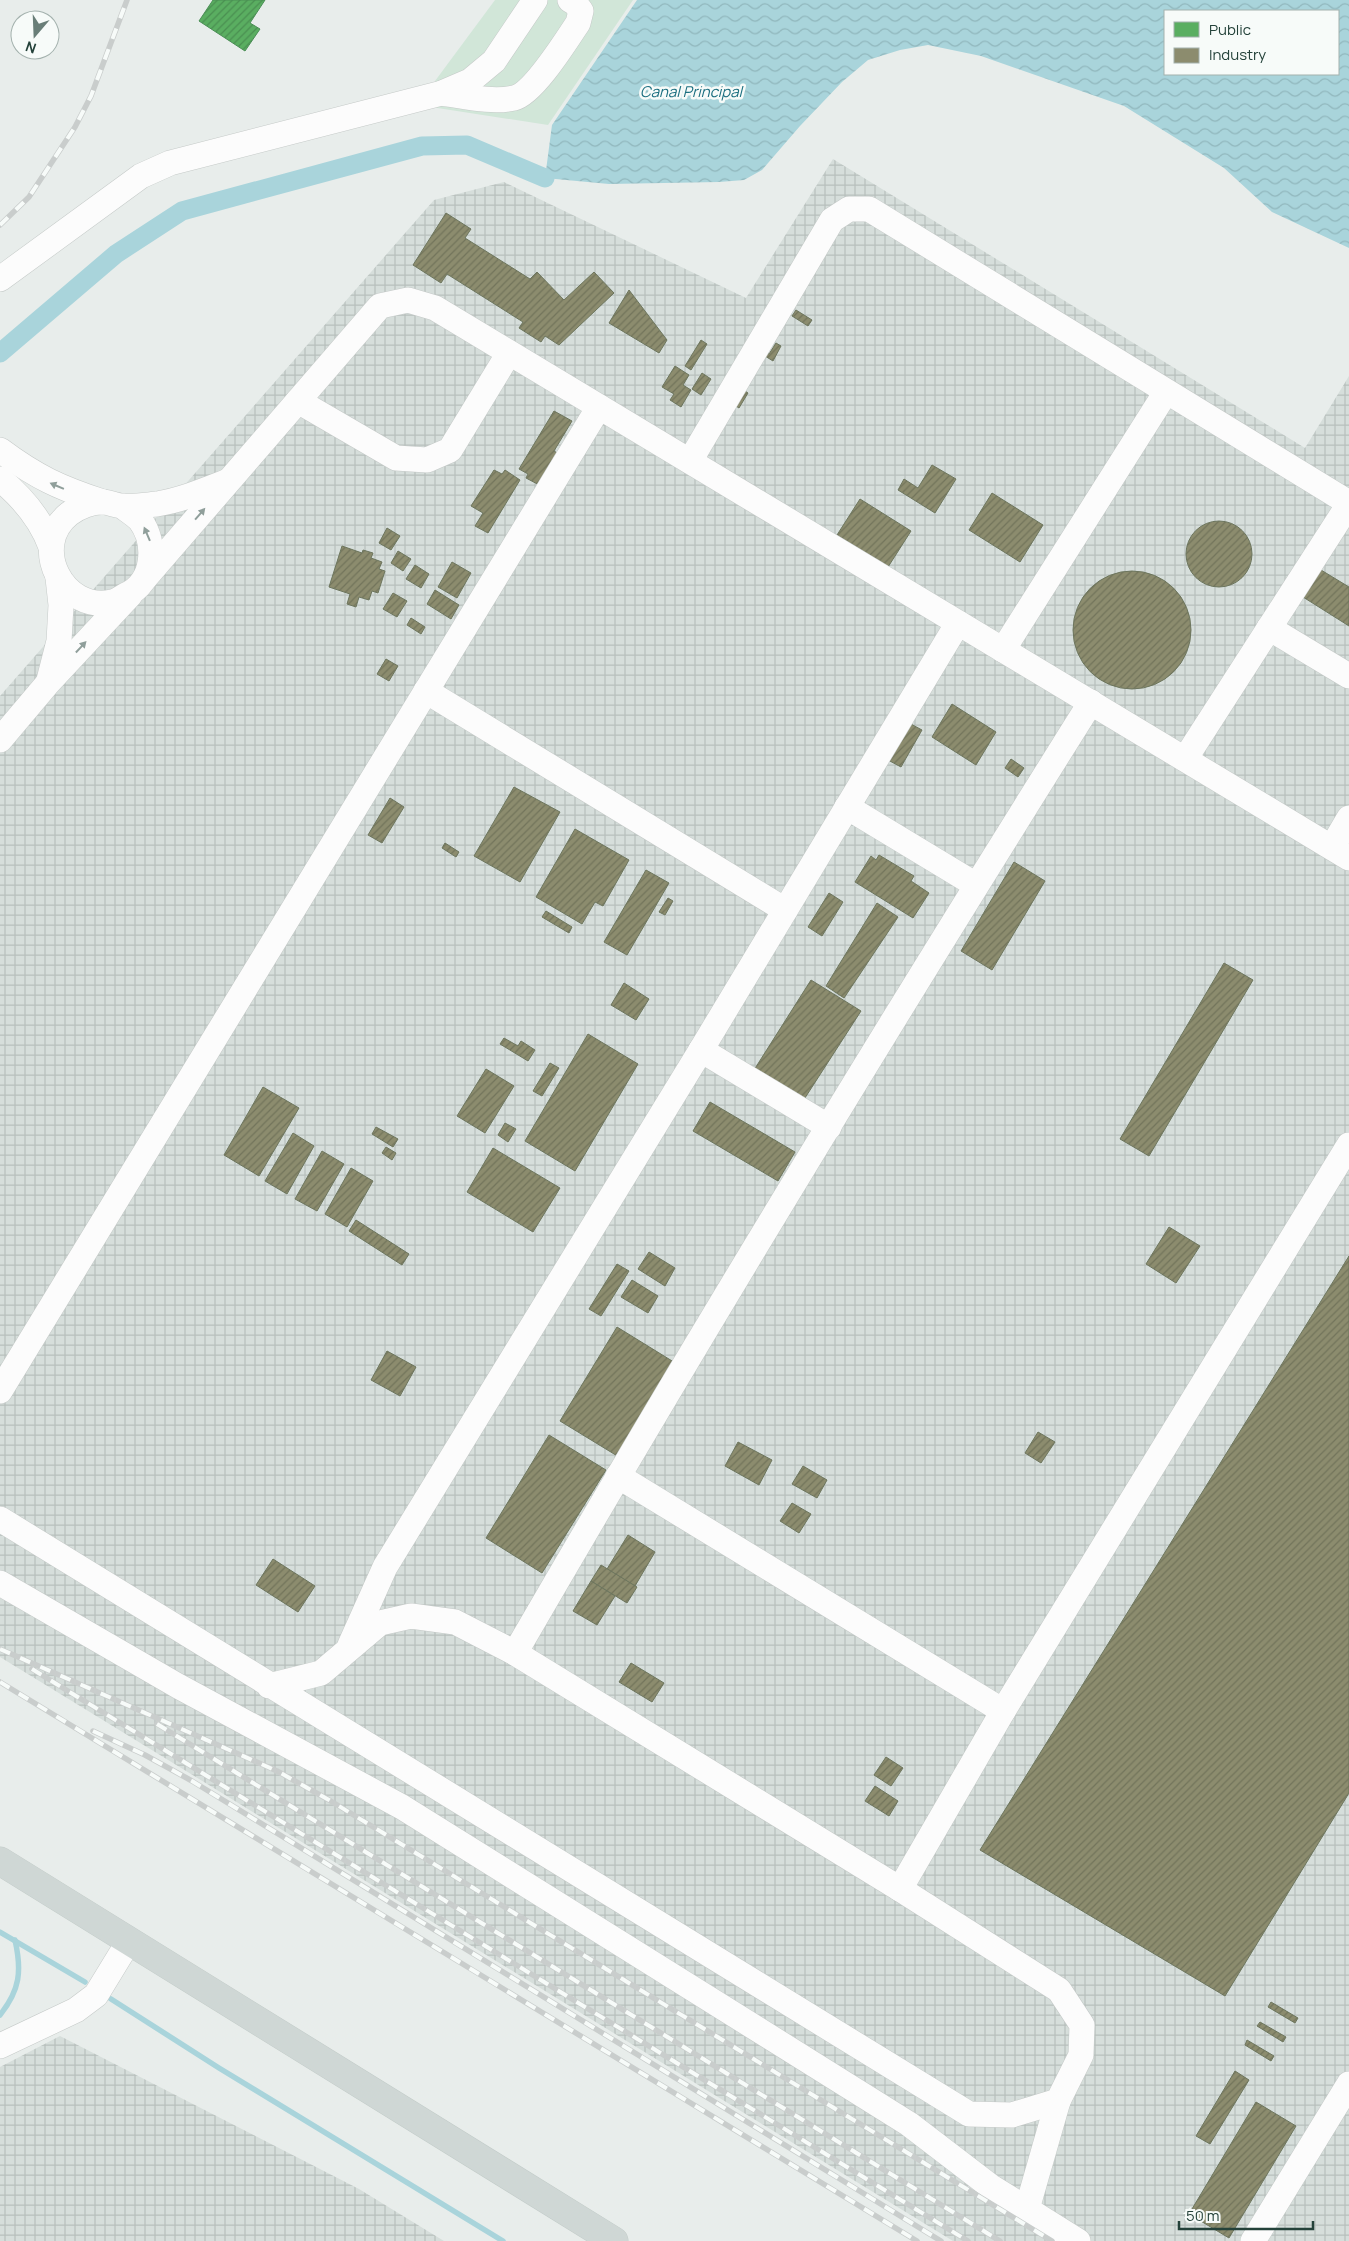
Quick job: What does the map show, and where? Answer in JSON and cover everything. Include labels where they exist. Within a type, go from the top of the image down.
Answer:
[{"type":"main road","points":[[0,1861],[614,2241]]},
{"type":"lane","points":[[0,279],[141,176],[170,163],[442,93],[470,81],[494,61],[535,0]]},
{"type":"lane","points":[[442,93],[490,99],[515,98],[530,90],[578,23],[581,11],[570,0]]},
{"type":"lane","points":[[690,461],[832,220],[849,209],[868,209],[1349,504],[1185,759]]},
{"type":"lane","points":[[0,740],[48,683],[138,585],[230,480],[380,306],[408,300],[435,308],[1340,852],[1349,818]]},
{"type":"lane","points":[[298,401],[396,458],[427,460],[450,450],[509,353]]},
{"type":"lane","points":[[1003,650],[1166,392]]},
{"type":"lane","points":[[0,1391],[599,407]]},
{"type":"lane","points":[[0,450],[51,484],[112,504],[139,519],[149,537],[152,558],[138,585],[112,602],[91,602],[72,593],[58,578]]},
{"type":"lane","points":[[0,479],[12,489],[44,526],[51,547],[52,563],[58,578],[61,606],[59,641],[48,683]]},
{"type":"lane","points":[[51,547],[56,529],[68,514],[84,505],[157,504],[186,498],[230,480]]},
{"type":"lane","points":[[348,1650],[385,1567],[701,1050],[958,623]]},
{"type":"lane","points":[[1269,628],[1349,676]]},
{"type":"lane","points":[[426,691],[785,910]]},
{"type":"lane","points":[[515,1653],[618,1476],[829,1127],[976,885],[1091,702]]},
{"type":"lane","points":[[847,807],[976,885]]},
{"type":"lane","points":[[701,1050],[829,1127]]},
{"type":"lane","points":[[900,1889],[1003,1711],[1349,1145]]},
{"type":"lane","points":[[618,1476],[1003,1711]]},
{"type":"lane","points":[[0,1519],[969,2114],[1012,2116],[1058,2102]]},
{"type":"lane","points":[[0,1583],[178,1686],[402,1808],[909,2124],[990,2186],[1078,2241]]},
{"type":"lane","points":[[270,1686],[321,1673],[380,1623],[411,1616],[455,1622],[515,1653],[900,1889],[1059,1990],[1082,2025],[1081,2055],[1058,2102],[1027,2209]]},
{"type":"lane","points":[[0,2046],[76,2010],[96,1995],[129,1941]]},
{"type":"lane","points":[[1252,2241],[1349,2084]]},
{"type":"shaded area","points":[[833,159],[1305,448],[1349,376],[1349,2241],[953,2241],[0,1657],[0,696],[434,200],[504,182],[746,298]]},
{"type":"shaded area","points":[[60,2036],[359,2189],[444,2241],[0,2241],[0,2067]]},
{"type":"green space","points":[[495,0],[633,0],[548,125],[431,107],[435,81]]},
{"type":"water","name":"Canal Principal","points":[[637,0],[1349,0],[1349,248],[1272,212],[1224,168],[1124,106],[981,56],[928,45],[900,50],[868,60],[842,82],[762,170],[744,180],[609,184],[545,178],[552,125]]},
{"type":"building: Public","points":[[213,0],[265,0],[250,23],[260,29],[245,51],[199,21]]},
{"type":"building: Industry","points":[[446,213],[471,229],[465,238],[530,279],[537,272],[564,300],[594,272],[614,293],[559,345],[545,336],[541,342],[519,328],[523,322],[447,274],[441,283],[413,265]]},
{"type":"building: Industry","points":[[629,290],[667,340],[659,353],[609,323]]},
{"type":"building: Industry","points":[[796,310],[812,320],[808,326],[792,316]]},
{"type":"building: Industry","points":[[701,340],[707,344],[691,370],[685,366]]},
{"type":"building: Industry","points":[[776,343],[781,346],[773,361],[765,356],[767,353],[769,354]]},
{"type":"building: Industry","points":[[675,366],[689,375],[683,385],[691,390],[681,407],[670,400],[674,394],[662,387]]},
{"type":"building: Industry","points":[[702,373],[711,379],[701,395],[692,389]]},
{"type":"building: Industry","points":[[742,389],[748,393],[739,408],[733,404]]},
{"type":"building: Industry","points":[[554,411],[572,421],[554,451],[562,456],[543,487],[526,478],[528,474],[519,469]]},
{"type":"building: Industry","points":[[932,465],[956,479],[935,513],[898,490],[904,479],[918,488]]},
{"type":"building: Industry","points":[[494,470],[502,474],[505,470],[520,480],[488,533],[475,526],[483,513],[471,506]]},
{"type":"building: Industry","points":[[992,493],[1043,525],[1020,562],[969,530]]},
{"type":"building: Industry","points":[[860,499],[911,531],[888,567],[837,535]]},
{"type":"building: Industry","points":[[1219,521],[1232,524],[1242,531],[1249,541],[1252,554],[1249,567],[1242,577],[1232,584],[1219,587],[1206,584],[1196,577],[1189,567],[1186,554],[1189,541],[1196,531],[1206,524]]},
{"type":"building: Industry","points":[[387,528],[400,536],[391,550],[379,543]]},
{"type":"building: Industry","points":[[342,546],[362,553],[363,550],[373,553],[371,558],[382,562],[379,569],[385,571],[378,593],[372,591],[369,600],[359,597],[356,607],[347,604],[350,594],[329,587]]},
{"type":"building: Industry","points":[[398,551],[411,559],[403,571],[391,563]]},
{"type":"building: Industry","points":[[452,562],[471,573],[457,598],[438,587]]},
{"type":"building: Industry","points":[[415,565],[429,574],[421,588],[406,579]]},
{"type":"building: Industry","points":[[1321,570],[1349,587],[1349,626],[1303,597]]},
{"type":"building: Industry","points":[[1132,571],[1155,575],[1174,588],[1187,607],[1191,630],[1187,653],[1174,672],[1155,685],[1132,689],[1109,685],[1090,672],[1077,653],[1073,630],[1077,607],[1090,588],[1109,575]]},
{"type":"building: Industry","points":[[435,590],[459,605],[451,619],[427,604]]},
{"type":"building: Industry","points":[[393,593],[407,601],[397,617],[383,609]]},
{"type":"building: Industry","points":[[411,618],[425,627],[421,634],[407,625]]},
{"type":"building: Industry","points":[[386,659],[398,666],[389,681],[377,674]]},
{"type":"building: Industry","points":[[952,704],[996,732],[976,765],[932,737]]},
{"type":"building: Industry","points":[[909,723],[922,730],[901,767],[888,760]]},
{"type":"building: Industry","points":[[1011,759],[1024,768],[1018,777],[1005,768]]},
{"type":"building: Industry","points":[[514,787],[560,812],[520,882],[474,856]]},
{"type":"building: Industry","points":[[390,798],[404,807],[382,843],[368,835]]},
{"type":"building: Industry","points":[[575,829],[629,860],[603,906],[595,902],[582,924],[536,897]]},
{"type":"building: Industry","points":[[445,843],[459,852],[456,857],[442,848]]},
{"type":"building: Industry","points":[[879,855],[914,876],[911,881],[929,893],[913,918],[855,882],[871,856],[876,860]]},
{"type":"building: Industry","points":[[1014,862],[1045,881],[992,970],[961,951]]},
{"type":"building: Industry","points":[[646,870],[669,883],[627,955],[604,942]]},
{"type":"building: Industry","points":[[829,893],[843,902],[822,936],[808,927]]},
{"type":"building: Industry","points":[[668,898],[673,901],[665,915],[659,912]]},
{"type":"building: Industry","points":[[877,903],[898,917],[844,998],[826,986]]},
{"type":"building: Industry","points":[[546,911],[572,927],[569,933],[542,917]]},
{"type":"building: Industry","points":[[1224,963],[1253,980],[1149,1156],[1120,1139]]},
{"type":"building: Industry","points":[[811,980],[861,1011],[803,1101],[754,1070]]},
{"type":"building: Industry","points":[[624,983],[649,999],[636,1020],[611,1005]]},
{"type":"building: Industry","points":[[588,1034],[638,1064],[575,1171],[525,1141]]},
{"type":"building: Industry","points":[[504,1038],[518,1046],[521,1041],[535,1050],[528,1061],[500,1044]]},
{"type":"building: Industry","points":[[550,1063],[559,1068],[542,1096],[533,1091]]},
{"type":"building: Industry","points":[[486,1069],[514,1086],[485,1133],[457,1116]]},
{"type":"building: Industry","points":[[263,1087],[299,1108],[259,1176],[224,1155]]},
{"type":"building: Industry","points":[[710,1102],[795,1152],[778,1181],[693,1131]]},
{"type":"building: Industry","points":[[505,1123],[516,1129],[508,1142],[498,1135]]},
{"type":"building: Industry","points":[[376,1127],[398,1139],[393,1147],[372,1134]]},
{"type":"building: Industry","points":[[293,1133],[314,1146],[287,1194],[265,1181]]},
{"type":"building: Industry","points":[[386,1147],[396,1153],[392,1160],[382,1153]]},
{"type":"building: Industry","points":[[493,1148],[560,1188],[533,1232],[467,1192]]},
{"type":"building: Industry","points":[[322,1151],[344,1164],[317,1211],[295,1199]]},
{"type":"building: Industry","points":[[351,1168],[373,1181],[347,1227],[325,1214]]},
{"type":"building: Industry","points":[[356,1220],[409,1254],[402,1265],[349,1231]]},
{"type":"building: Industry","points":[[1169,1227],[1200,1246],[1176,1283],[1146,1264]]},
{"type":"building: Industry","points":[[649,1252],[675,1268],[665,1286],[638,1269]]},
{"type":"building: Industry","points":[[1349,1256],[1349,1793],[1225,1996],[980,1850]]},
{"type":"building: Industry","points":[[617,1264],[629,1271],[601,1316],[589,1309]]},
{"type":"building: Industry","points":[[632,1280],[658,1296],[648,1313],[621,1297]]},
{"type":"building: Industry","points":[[617,1327],[677,1364],[619,1457],[560,1421]]},
{"type":"building: Industry","points":[[387,1351],[416,1367],[400,1396],[371,1380]]},
{"type":"building: Industry","points":[[1038,1432],[1055,1442],[1041,1463],[1025,1453]]},
{"type":"building: Industry","points":[[549,1435],[606,1470],[542,1573],[486,1538]]},
{"type":"building: Industry","points":[[738,1442],[772,1460],[759,1485],[725,1466]]},
{"type":"building: Industry","points":[[803,1466],[827,1480],[817,1498],[792,1484]]},
{"type":"building: Industry","points":[[792,1503],[811,1514],[799,1533],[780,1521]]},
{"type":"building: Industry","points":[[628,1535],[655,1552],[635,1586],[607,1569]]},
{"type":"building: Industry","points":[[273,1559],[315,1586],[298,1612],[256,1585]]},
{"type":"building: Industry","points":[[601,1565],[637,1587],[627,1603],[591,1581]]},
{"type":"building: Industry","points":[[591,1581],[615,1596],[597,1625],[573,1611]]},
{"type":"building: Industry","points":[[631,1663],[664,1683],[652,1702],[619,1682]]},
{"type":"building: Industry","points":[[886,1757],[903,1768],[891,1786],[874,1775]]},
{"type":"building: Industry","points":[[875,1786],[898,1801],[889,1816],[865,1801]]},
{"type":"building: Industry","points":[[1271,2002],[1298,2018],[1295,2023],[1268,2007]]},
{"type":"building: Industry","points":[[1260,2022],[1286,2037],[1283,2042],[1257,2026]]},
{"type":"building: Industry","points":[[1247,2040],[1274,2056],[1271,2061],[1245,2045]]},
{"type":"building: Industry","points":[[1235,2071],[1249,2080],[1210,2144],[1196,2136]]},
{"type":"building: Industry","points":[[1256,2102],[1296,2126],[1229,2238],[1189,2214]]},
{"type":"waterway","points":[[0,353],[116,254],[182,211],[422,146],[467,145],[545,178]]},
{"type":"waterway","points":[[0,1932],[85,1982]]},
{"type":"waterway","points":[[0,2015],[12,1997],[18,1980],[19,1971],[15,1940]]},
{"type":"waterway","points":[[111,1999],[219,2068],[503,2241]]},
{"type":"railway","points":[[0,225],[29,197],[75,127],[91,96],[127,0]]},
{"type":"railway","points":[[0,1649],[277,1771],[329,1800],[1052,2241]]},
{"type":"railway","points":[[32,1669],[968,2241]]},
{"type":"railway","points":[[0,1682],[917,2241]]},
{"type":"railway","points":[[157,1724],[1000,2241]]},
{"type":"railway","points":[[93,1731],[145,1755],[192,1781],[941,2241]]}]
